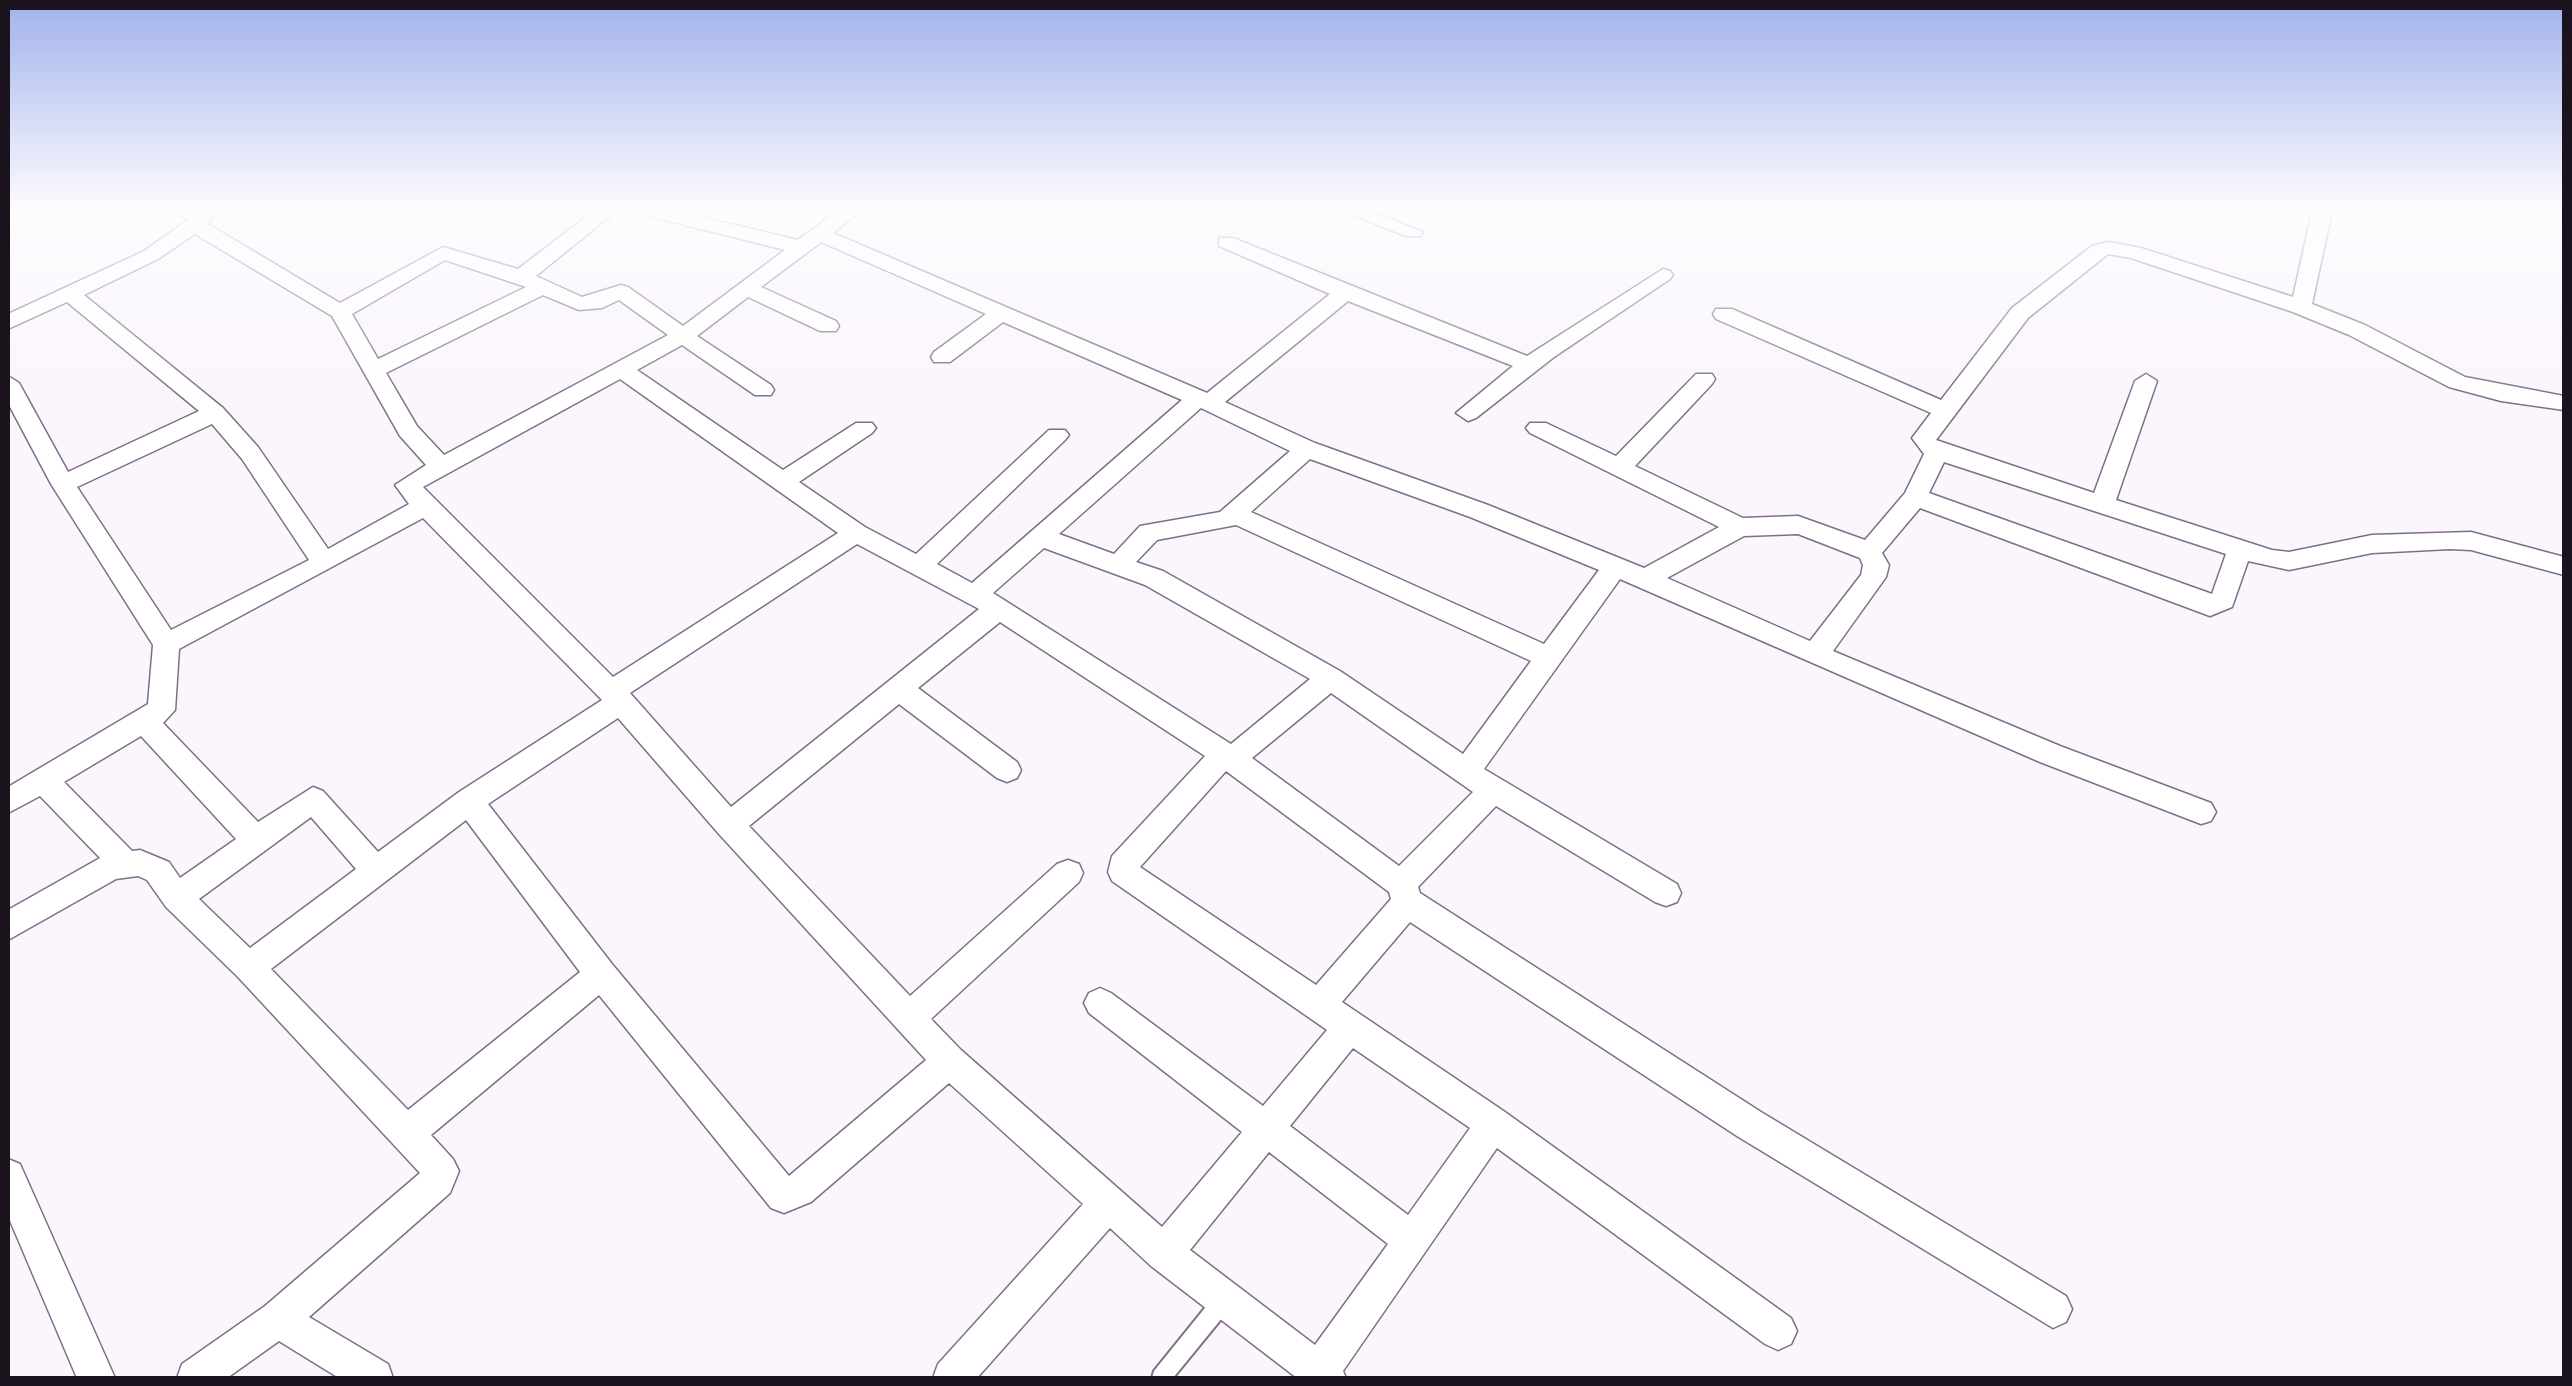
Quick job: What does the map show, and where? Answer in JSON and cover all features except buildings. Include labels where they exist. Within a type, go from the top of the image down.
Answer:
[{"type":"street","points":[[8,322],[115,272]]},
{"type":"street","points":[[277,272],[340,312],[408,431],[440,467]]},
{"type":"street","points":[[340,312],[410,272]]},
{"type":"street","points":[[504,272],[579,304],[594,303],[621,291],[763,390]]},
{"type":"street","points":[[521,277],[528,272]]},
{"type":"street","points":[[767,272],[683,336],[406,485],[616,697],[729,825],[949,1061],[1164,1253],[1323,1376],[1493,1124]]},
{"type":"street","points":[[895,272],[1004,312],[1307,449],[1479,511],[1615,566],[1814,655],[2050,754],[2201,812]]},
{"type":"street","points":[[1295,272],[1530,364]]},
{"type":"street","points":[[2072,272],[2020,313],[1944,410],[1924,438],[1926,444],[1937,451],[2240,551],[2289,560],[2372,544],[2450,540],[2564,566]]},
{"type":"street","points":[[2193,272],[2357,330],[2456,382],[2501,394],[2564,403]]},
{"type":"street","points":[[2301,308],[2308,272]]},
{"type":"street","points":[[1468,412],[1530,364],[1663,276]]},
{"type":"street","points":[[373,370],[543,287]]},
{"type":"street","points":[[746,288],[828,326]]},
{"type":"street","points":[[729,825],[898,688],[987,602],[1040,537],[1204,401],[1345,293]]},
{"type":"street","points":[[70,294],[215,413],[250,453],[324,563]]},
{"type":"street","points":[[942,357],[1004,312]]},
{"type":"street","points":[[1724,314],[1944,410]]},
{"type":"street","points":[[621,370],[856,533],[987,602],[1228,757],[1404,893],[1749,1124],[2053,1309]]},
{"type":"street","points":[[1619,468],[1704,380]]},
{"type":"street","points":[[2102,505],[2146,381]]},
{"type":"street","points":[[8,383],[64,484],[166,644],[160,710],[8,801]]},
{"type":"street","points":[[64,484],[215,413]]},
{"type":"street","points":[[784,482],[864,428]]},
{"type":"street","points":[[1538,428],[1740,527]]},
{"type":"street","points":[[8,442],[34,431]]},
{"type":"street","points":[[919,566],[1057,435]]},
{"type":"street","points":[[1118,565],[1149,532],[1222,522],[1307,449]]},
{"type":"street","points":[[1870,552],[1915,497],[1937,451]]},
{"type":"street","points":[[1915,497],[2210,606],[2224,600],[2240,551]]},
{"type":"street","points":[[166,644],[425,506]]},
{"type":"street","points":[[1234,514],[1550,658]]},
{"type":"street","points":[[1645,579],[1740,527],[1798,525],[1870,552],[1876,565],[1873,577],[1814,655]]},
{"type":"street","points":[[249,967],[469,800],[856,533]]},
{"type":"street","points":[[1040,537],[1118,565],[1208,605],[1330,678],[1493,790],[1666,893]]},
{"type":"street","points":[[1467,770],[1615,566]]},
{"type":"street","points":[[1330,678],[1228,757],[1121,868],[1493,1124],[1778,1331]]},
{"type":"street","points":[[898,688],[1007,770]]},
{"type":"street","points":[[143,720],[256,840]]},
{"type":"street","points":[[43,780],[126,864]]},
{"type":"street","points":[[1320,1004],[1404,893],[1493,790]]},
{"type":"street","points":[[177,898],[312,799],[378,872]]},
{"type":"street","points":[[469,800],[601,974],[784,1194],[799,1190],[949,1061]]},
{"type":"street","points":[[8,926],[110,866],[140,862],[158,871],[177,898],[249,967],[441,1171],[438,1181],[278,1320],[196,1378]]},
{"type":"street","points":[[910,1018],[1068,873]]},
{"type":"street","points":[[407,1133],[601,974]]},
{"type":"street","points":[[1100,1002],[1412,1240]]},
{"type":"street","points":[[1164,1253],[1349,1028]]},
{"type":"street","points":[[8,1176],[96,1378]]},
{"type":"street","points":[[952,1378],[1108,1203]]},
{"type":"street","points":[[278,1320],[374,1378]]},
{"type":"lane","points":[[1162,1378],[1224,1299]]}]
